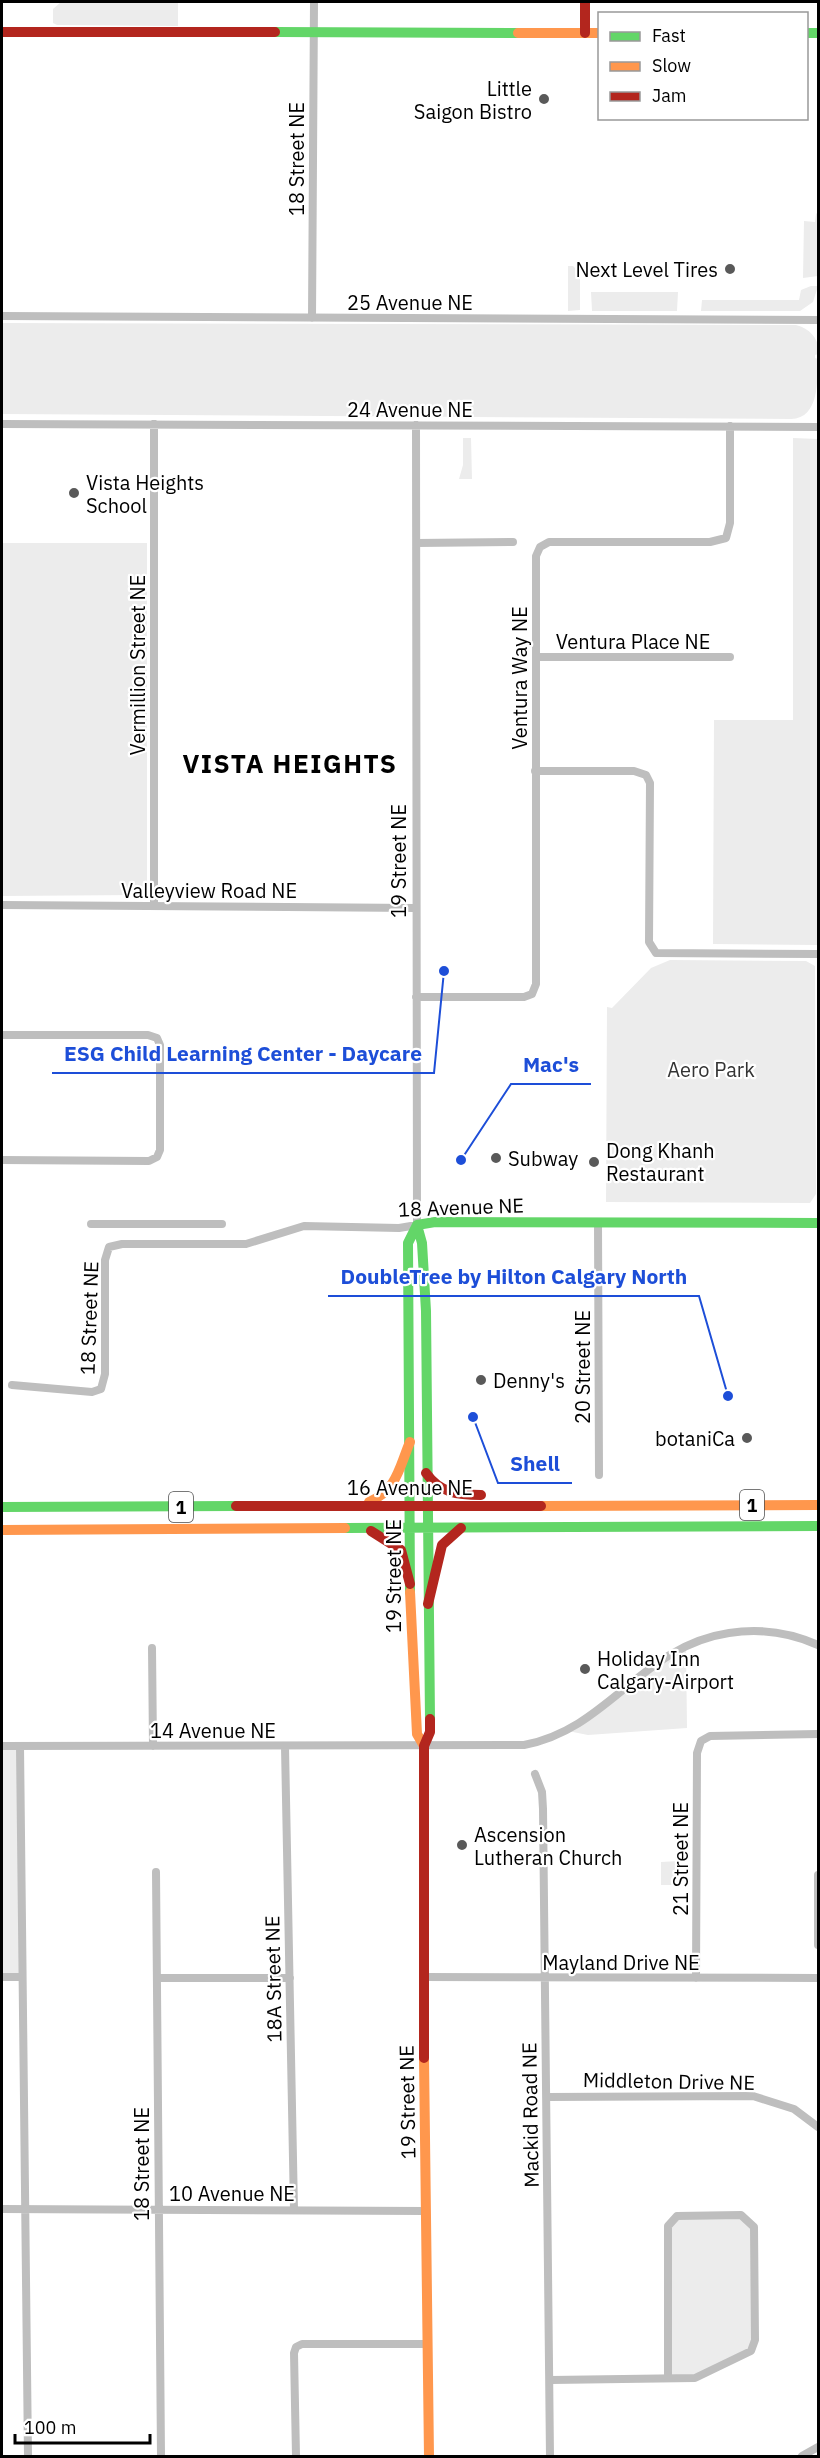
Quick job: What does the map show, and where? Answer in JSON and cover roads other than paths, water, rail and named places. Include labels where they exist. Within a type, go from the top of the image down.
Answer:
[{"type":"main road","points":[[585,2],[585,33]]},
{"type":"main road","points":[[2,32],[598,33]]},
{"type":"main road","name":"18 Avenue NE","points":[[417,1225],[435,1222],[819,1223]]},
{"type":"main road","name":"19 Street NE","points":[[417,1225],[408,1243],[410,1584],[417,1734],[424,1746]]},
{"type":"main road","name":"19 Street NE","points":[[417,1225],[422,1243],[426,1311],[426,1528],[430,1732],[424,1746],[423,1977],[429,2457]]},
{"type":"main road","points":[[360,1504],[385,1496],[393,1488],[410,1442]]},
{"type":"main road","points":[[426,1473],[434,1485],[448,1493],[573,1496],[590,1505]]},
{"type":"main road","name":"16 Avenue NE","points":[[2,1507],[360,1504],[819,1506]]},
{"type":"main road","name":"16 Avenue NE","points":[[2,1530],[819,1526]]},
{"type":"main road","points":[[366,1527],[396,1543],[402,1549],[410,1584]]},
{"type":"main road","points":[[428,1604],[442,1545],[461,1528]]},
{"type":"street","name":"18 Street NE","points":[[312,318],[314,2]]},
{"type":"street","name":"25 Avenue NE","points":[[2,316],[819,320]]},
{"type":"street","name":"24 Avenue NE","points":[[2,423],[819,427]]},
{"type":"street","name":"Vermillion Street NE","points":[[154,424],[154,906]]},
{"type":"street","name":"19 Street NE","points":[[416,425],[417,1225]]},
{"type":"street","name":"Ventura Way NE","points":[[416,997],[524,997],[532,994],[536,984],[536,556],[540,547],[549,542],[710,543],[726,538],[730,524],[730,426]]},
{"type":"street","points":[[417,543],[513,542]]},
{"type":"street","name":"Ventura Place NE","points":[[536,657],[730,657]]},
{"type":"street","points":[[535,771],[634,771],[646,775],[650,783],[649,942],[656,953],[819,954]]},
{"type":"street","name":"Valleyview Road NE","points":[[2,905],[416,908]]},
{"type":"street","points":[[2,1035],[147,1035],[157,1038],[160,1045],[160,1150],[157,1157],[149,1161],[2,1160]]},
{"type":"street","name":"20 Street NE","points":[[598,1223],[599,1475]]},
{"type":"street","points":[[91,1224],[222,1224]]},
{"type":"street","name":"18 Avenue NE","points":[[109,1247],[122,1244],[246,1244],[304,1226],[399,1228],[417,1225]]},
{"type":"street","name":"18 Street NE","points":[[12,1385],[92,1392],[101,1389],[105,1374],[105,1260],[109,1247]]},
{"type":"street","name":"14 Avenue NE","points":[[2,1746],[516,1746],[560,1735],[591,1716],[658,1661],[703,1638],[734,1632],[767,1631],[783,1633],[819,1645]]},
{"type":"street","points":[[152,1648],[153,1746]]},
{"type":"street","name":"21 Street NE","points":[[696,1978],[697,1753],[700,1741],[710,1736],[819,1734]]},
{"type":"street","points":[[20,1746],[28,2457]]},
{"type":"street","name":"18A Street NE","points":[[285,1747],[294,2210]]},
{"type":"street","name":"Mackid Road NE","points":[[535,1774],[542,1792],[548,2097],[550,2457]]},
{"type":"street","name":"18 Street NE","points":[[156,1872],[161,2457]]},
{"type":"street","points":[[819,1875],[819,1945]]},
{"type":"street","points":[[2,1977],[22,1977]]},
{"type":"street","name":"Mayland Drive NE","points":[[423,1977],[819,1978]]},
{"type":"street","points":[[158,1978],[290,1978]]},
{"type":"street","name":"Middleton Drive NE","points":[[548,2097],[753,2096],[794,2109],[819,2127]]},
{"type":"street","name":"10 Avenue NE","points":[[2,2209],[426,2211]]},
{"type":"street","points":[[551,2380],[695,2378],[751,2351],[755,2340],[754,2227],[741,2215],[678,2216],[668,2226],[668,2378]]},
{"type":"street","points":[[296,2457],[294,2353],[296,2347],[302,2344],[428,2344]]},
{"type":"street","points":[[802,2457],[819,2447]]},
{"type":"place","name":"Little Saigon Bistro","points":[[544,99]]},
{"type":"place","name":"Next Level Tires","points":[[730,269]]},
{"type":"place","name":"Vista Heights School","points":[[74,493]]},
{"type":"place","name":"ESG Child Learning Center - Daycare","points":[[444,971]]},
{"type":"place","name":"Subway","points":[[496,1158]]},
{"type":"place","name":"Mac's","points":[[461,1160]]},
{"type":"place","name":"Dong Khanh Restaurant","points":[[594,1162]]},
{"type":"place","name":"Denny's","points":[[481,1380]]},
{"type":"place","name":"DoubleTree by Hilton Calgary North","points":[[728,1396]]},
{"type":"place","name":"Shell","points":[[473,1417]]},
{"type":"place","name":"botaniCa","points":[[747,1438]]},
{"type":"place","name":"Holiday Inn Calgary-Airport","points":[[585,1669]]},
{"type":"place","name":"Ascension Lutheran Church","points":[[462,1845]]},
{"type":"district","name":"VISTA HEIGHTS","points":[[290,763]]},
{"type":"park label","name":"Aero Park","points":[[711,1069]]}]
